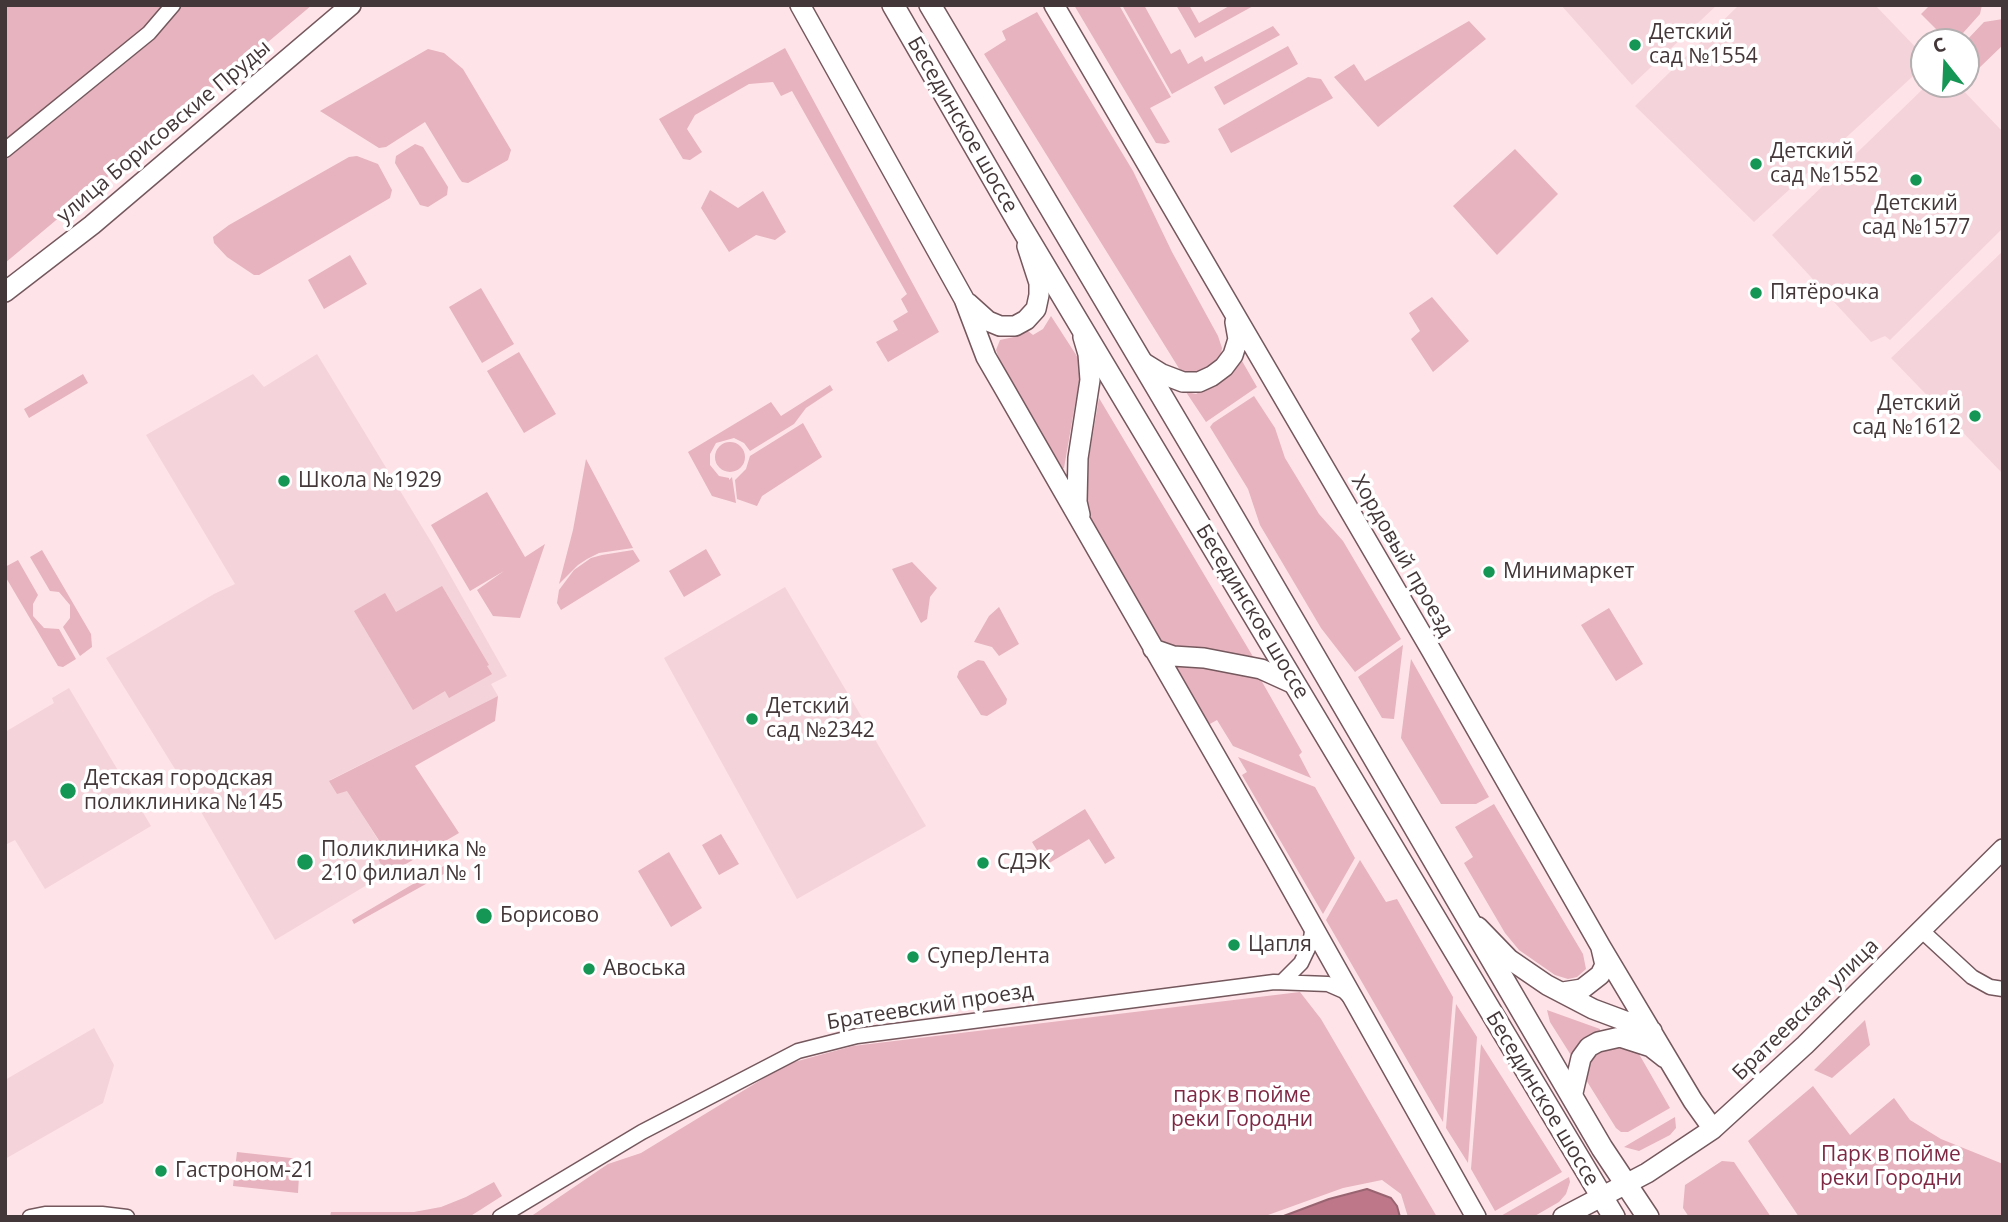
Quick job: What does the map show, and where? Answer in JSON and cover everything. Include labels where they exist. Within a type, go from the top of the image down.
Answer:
[{"type":"main road","name":"улица Борисовские Пруды","points":[[5,292],[92,225],[351,5]]},
{"type":"main road","points":[[800,5],[964,299],[986,356],[1313,926],[1476,1217]]},
{"type":"main road","name":"Бесединское шоссе","points":[[893,5],[1020,225],[1614,1217]]},
{"type":"main road","name":"Бесединское шоссе","points":[[930,5],[1604,1152],[1648,1217]]},
{"type":"main road","name":"Хордовый проезд","points":[[1054,5],[1431,650],[1601,947],[1693,1101],[1713,1129]]},
{"type":"main road","points":[[964,299],[988,321],[1000,326],[1015,326],[1026,320],[1036,309],[1039,283],[1020,225]]},
{"type":"main road","points":[[1141,361],[1162,374],[1183,382],[1199,382],[1212,376],[1224,367],[1233,355],[1238,339],[1230,307]]},
{"type":"main road","points":[[1077,317],[1088,354],[1090,380],[1078,458],[1077,502],[1082,523]]},
{"type":"main road","points":[[1153,649],[1173,656],[1215,660],[1261,669],[1294,684]]},
{"type":"main road","name":"Братеевская улица","points":[[1563,1217],[1627,1185],[1713,1129],[1805,1045],[2003,849]]},
{"type":"main road","points":[[1466,915],[1509,959],[1538,980],[1593,1009],[1652,1031]]},
{"type":"main road","points":[[1563,992],[1582,989],[1600,975],[1605,965],[1601,947]]},
{"type":"main road","points":[[1572,1097],[1581,1058],[1589,1047],[1598,1042],[1620,1037],[1651,1047],[1669,1060]]},
{"type":"street","points":[[5,150],[149,33],[173,5]]},
{"type":"street","points":[[1282,982],[1301,963],[1310,944],[1313,926]]},
{"type":"street","points":[[1922,929],[1972,978],[1990,987],[2003,989]]},
{"type":"street","name":"Братеевский проезд","points":[[500,1217],[642,1132],[798,1051],[857,1036],[1282,982],[1328,984],[1344,991],[1356,1003]]},
{"type":"street","points":[[30,1217],[45,1214],[127,1217]]},
{"type":"shaded area","name":"Детский сад №1554","points":[[1561,5],[1717,5],[1632,85]]},
{"type":"shaded area","name":"Детский сад №1552","points":[[1739,5],[1875,5],[1910,41],[1910,79],[1754,222],[1635,106]]},
{"type":"shaded area","name":"Детский сад №1577","points":[[1914,98],[1970,98],[2003,132],[2003,228],[1890,340],[1885,336],[1871,342],[1772,235]]},
{"type":"shaded area","name":"Детский сад №1612","points":[[2003,251],[2003,474],[1891,358]]},
{"type":"shaded area","points":[[317,354],[433,545],[507,676],[491,684],[498,696],[330,780],[347,790],[380,843],[373,851],[387,873],[275,940],[193,798],[106,658],[235,584],[146,435],[253,374],[264,387]]},
{"type":"shaded area","points":[[785,587],[926,826],[797,899],[664,658]]},
{"type":"shaded area","name":"Детская городская поликлиника №145","points":[[69,688],[151,826],[45,889],[15,840],[5,845],[5,732],[54,703],[52,698]]},
{"type":"shaded area","points":[[94,1028],[114,1065],[103,1103],[5,1159],[5,1080]]},
{"type":"shaded area","points":[[1367,1189],[1391,1198],[1400,1217],[1281,1217],[1329,1199]]},
{"type":"green space","points":[[5,5],[312,5],[5,263]]},
{"type":"green space","points":[[1074,5],[1119,5],[1171,97],[1150,108],[1170,142],[1156,143]]},
{"type":"green space","points":[[1122,5],[1144,5],[1171,54],[1180,49],[1188,64],[1202,56],[1205,62],[1273,26],[1280,35],[1172,94]]},
{"type":"green space","points":[[1176,5],[1189,5],[1199,23],[1231,5],[1255,5],[1195,38]]},
{"type":"green space","points":[[1930,5],[1982,5],[1980,14],[1968,28],[1935,28],[1921,14]]},
{"type":"green space","points":[[1037,12],[1133,171],[1172,252],[1218,336],[1221,354],[1218,361],[1205,373],[1186,374],[1180,370],[984,54],[1006,40],[1002,31]]},
{"type":"green space","points":[[2003,19],[2003,45],[1980,67],[1978,28],[1984,22]]},
{"type":"green space","points":[[1469,21],[1486,39],[1378,127],[1334,77],[1354,64],[1365,81]]},
{"type":"green space","points":[[1288,46],[1298,64],[1224,105],[1214,87]]},
{"type":"green space","points":[[785,48],[939,332],[888,362],[876,342],[898,330],[893,321],[908,312],[901,299],[907,294],[792,91],[781,96],[773,82],[749,84],[695,115],[687,129],[702,152],[690,160],[683,159],[659,119]]},
{"type":"green space","points":[[428,49],[444,53],[463,69],[511,150],[508,160],[468,183],[459,178],[425,122],[386,147],[379,148],[320,111]]},
{"type":"green space","points":[[1308,77],[1321,79],[1333,98],[1231,153],[1218,129]]},
{"type":"green space","points":[[415,144],[423,147],[448,187],[447,195],[428,207],[420,205],[395,163],[396,156]]},
{"type":"green space","points":[[1515,149],[1558,194],[1497,255],[1453,206]]},
{"type":"green space","points":[[357,156],[378,164],[392,190],[390,198],[259,275],[254,275],[227,257],[214,243],[213,237],[229,225],[349,157]]},
{"type":"green space","points":[[710,190],[738,208],[763,191],[786,232],[775,240],[756,235],[729,252],[701,208]]},
{"type":"green space","points":[[350,255],[367,284],[324,309],[308,280]]},
{"type":"green space","points":[[481,288],[514,344],[482,363],[449,307]]},
{"type":"green space","points":[[1432,297],[1469,341],[1433,372],[1411,339],[1420,331],[1409,313]]},
{"type":"green space","points":[[1051,316],[1082,364],[1064,468],[1061,470],[1001,364],[996,350],[1000,340],[1028,331],[1033,335],[1043,329]]},
{"type":"green space","points":[[519,352],[556,414],[524,433],[487,371]]},
{"type":"green space","points":[[1238,354],[1257,387],[1206,422],[1186,392],[1196,394],[1220,381]]},
{"type":"green space","points":[[83,374],[88,383],[29,418],[24,409]]},
{"type":"green space","points":[[830,385],[833,390],[806,408],[794,424],[750,451],[744,443],[734,438],[716,443],[710,454],[710,465],[719,476],[729,480],[732,477],[736,503],[712,496],[688,452],[771,402],[781,416]]},
{"type":"green space","points":[[1254,396],[1275,428],[1285,458],[1319,514],[1343,541],[1401,639],[1355,672],[1321,628],[1260,525],[1248,489],[1210,427]]},
{"type":"green space","points":[[1099,398],[1255,660],[1163,644],[1157,638],[1085,510],[1082,499]]},
{"type":"green space","points":[[803,423],[822,457],[762,496],[757,506],[737,499],[735,480],[746,469],[750,456]]},
{"type":"green space","points":[[730,442],[741,446],[745,457],[741,468],[730,472],[719,468],[715,457],[719,446]]},
{"type":"green space","points":[[586,459],[633,548],[599,553],[578,565],[559,584],[573,530]]},
{"type":"green space","points":[[487,492],[525,557],[545,544],[520,618],[493,616],[477,590],[504,571],[470,591],[431,525]]},
{"type":"green space","points":[[706,549],[721,575],[684,597],[669,571]]},
{"type":"green space","points":[[42,550],[91,634],[92,647],[80,656],[63,627],[70,618],[70,605],[59,592],[50,591],[30,557]]},
{"type":"green space","points":[[633,550],[640,561],[561,610],[557,603],[559,590],[574,570],[591,558]]},
{"type":"green space","points":[[18,560],[38,595],[33,604],[33,616],[44,628],[59,629],[76,659],[63,667],[58,666],[5,576],[5,567]]},
{"type":"green space","points":[[912,562],[937,588],[930,597],[927,619],[921,623],[892,569]]},
{"type":"green space","points":[[442,586],[492,674],[449,698],[445,691],[413,710],[354,611],[385,593],[396,612]]},
{"type":"green space","points":[[999,607],[1019,644],[999,656],[992,647],[974,642],[989,616]]},
{"type":"green space","points":[[1609,608],[1643,664],[1616,681],[1581,625]]},
{"type":"green space","points":[[1403,645],[1394,719],[1382,718],[1358,677]]},
{"type":"green space","points":[[1411,659],[1489,797],[1476,804],[1441,804],[1401,738]]},
{"type":"green space","points":[[978,660],[984,661],[1007,699],[1006,704],[987,716],[981,715],[957,677],[959,671]]},
{"type":"green space","points":[[1178,665],[1257,673],[1302,752],[1299,755],[1311,778],[1233,746],[1217,720],[1208,725],[1173,667]]},
{"type":"green space","points":[[498,696],[495,721],[415,766],[459,833],[387,875],[373,850],[380,842],[347,791],[337,794],[329,781]]},
{"type":"green space","points":[[1238,757],[1315,787],[1355,858],[1323,914],[1242,775],[1247,772]]},
{"type":"green space","points":[[1494,804],[1583,954],[1586,969],[1577,977],[1568,979],[1555,975],[1519,950],[1505,933],[1464,863],[1473,857],[1455,827]]},
{"type":"green space","points":[[1085,809],[1115,858],[1105,864],[1089,839],[1046,865],[1032,842]]},
{"type":"green space","points":[[721,834],[739,864],[719,875],[702,845]]},
{"type":"green space","points":[[669,852],[702,908],[671,927],[638,871]]},
{"type":"green space","points":[[1360,860],[1386,902],[1397,899],[1453,997],[1443,1122],[1326,920]]},
{"type":"green space","points":[[447,864],[451,870],[354,924],[352,920]]},
{"type":"green space","name":"парк в пойме реки Городни","points":[[1300,992],[1321,1019],[1437,1217],[1408,1217],[1401,1194],[1382,1180],[1343,1188],[1257,1217],[530,1217],[608,1164],[641,1153],[787,1064],[853,1046]]},
{"type":"green space","points":[[1456,1004],[1477,1037],[1468,1163],[1446,1128]]},
{"type":"green space","points":[[1547,1010],[1600,1029],[1599,1034],[1574,1060],[1550,1022]]},
{"type":"green space","points":[[1865,1020],[1870,1045],[1832,1078],[1814,1070]]},
{"type":"green space","points":[[1481,1044],[1562,1172],[1495,1211],[1471,1169]]},
{"type":"green space","points":[[1611,1046],[1632,1049],[1639,1054],[1670,1108],[1628,1132],[1621,1132],[1616,1128],[1583,1075],[1591,1055]]},
{"type":"green space","name":"Парк в пойме реки Городни","points":[[1813,1086],[1850,1135],[1894,1098],[1910,1120],[1941,1139],[2003,1164],[2003,1217],[1799,1217],[1748,1141]]},
{"type":"green space","points":[[1675,1117],[1676,1128],[1670,1135],[1639,1151],[1624,1147]]},
{"type":"green space","points":[[237,1152],[300,1159],[298,1193],[233,1186]]},
{"type":"green space","points":[[1722,1161],[1734,1162],[1771,1217],[1689,1217],[1683,1208],[1685,1185]]},
{"type":"green space","points":[[1569,1177],[1566,1194],[1559,1202],[1533,1217],[1499,1217]]},
{"type":"green space","points":[[494,1182],[502,1196],[469,1217],[330,1217],[331,1212],[414,1212],[441,1207]]},
{"type":"place","name":"Детский сад №1554","points":[[1635,45]]},
{"type":"place","name":"Детский сад №1552","points":[[1756,164]]},
{"type":"place","name":"Детский сад №1577","points":[[1916,180]]},
{"type":"place","name":"Пятёрочка","points":[[1756,293]]},
{"type":"place","name":"Детский сад №1612","points":[[1975,416]]},
{"type":"place","name":"Школа №1929","points":[[284,481]]},
{"type":"place","name":"Минимаркет","points":[[1489,572]]},
{"type":"place","name":"Детский сад №2342","points":[[752,719]]},
{"type":"place","name":"Детская городская поликлиника №145","points":[[68,791]]},
{"type":"place","name":"Поликлиника № 210 филиал № 1","points":[[305,862]]},
{"type":"place","name":"СДЭК","points":[[983,863]]},
{"type":"place","name":"Борисово","points":[[484,916]]},
{"type":"place","name":"Цапля","points":[[1234,945]]},
{"type":"place","name":"СуперЛента","points":[[913,957]]},
{"type":"place","name":"Авоська","points":[[589,969]]},
{"type":"place","name":"Гастроном-21","points":[[161,1171]]}]
